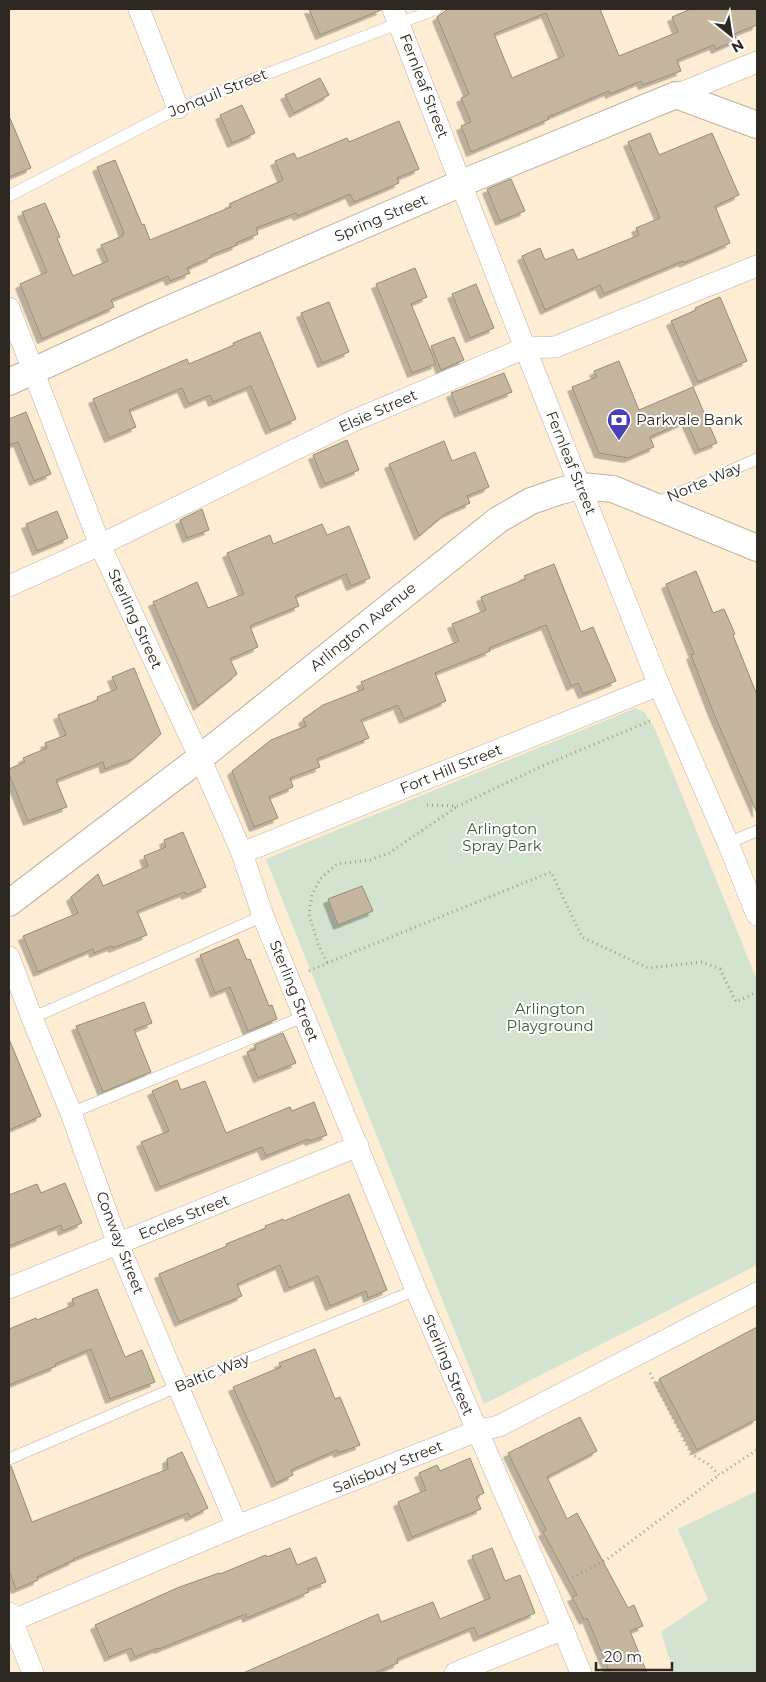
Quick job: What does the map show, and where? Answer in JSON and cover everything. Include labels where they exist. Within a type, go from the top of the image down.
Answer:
[{"type":"street","points":[[138,9],[178,108]]},
{"type":"street","name":"Fernleaf Street","points":[[397,16],[525,348],[659,685],[728,843],[757,915]]},
{"type":"street","points":[[676,95],[757,62]]},
{"type":"street","points":[[676,95],[757,125]]},
{"type":"street","name":"Spring Street","points":[[9,382],[462,183],[676,95]]},
{"type":"street","name":"Elsie Street","points":[[9,586],[100,545],[353,421],[525,348],[555,347],[757,266]]},
{"type":"street","name":"Sterling Street","points":[[9,308],[100,545],[200,758],[242,853],[263,916],[416,1290],[564,1629],[580,1673]]},
{"type":"street","name":"Arlington Avenue","points":[[9,903],[200,758],[498,520],[531,501],[581,486],[613,489],[757,548]]},
{"type":"street","name":"Fort Hill Street","points":[[242,853],[659,685]]},
{"type":"street","name":"Conway Street","points":[[9,957],[71,1113],[118,1244],[237,1526]]},
{"type":"street","name":"Eccles Street","points":[[9,1288],[358,1146]]},
{"type":"street","name":"Salisbury Street","points":[[10,1618],[477,1431],[499,1426],[757,1293]]},
{"type":"street","points":[[10,1618],[33,1673]]},
{"type":"street","points":[[454,1673],[564,1629]]},
{"type":"lane","name":"Jonquil Street","points":[[9,196],[178,108],[397,16],[436,9]]},
{"type":"lane","name":"Norte Way","points":[[651,505],[757,459]]},
{"type":"lane","points":[[728,843],[757,831]]},
{"type":"lane","points":[[32,1018],[263,916]]},
{"type":"lane","points":[[71,1113],[305,1016]]},
{"type":"lane","name":"Baltic Way","points":[[9,1459],[179,1386],[416,1290]]},
{"type":"path","points":[[327,964],[318,944],[309,914],[312,895],[320,879],[337,864],[370,860],[389,853],[458,806],[540,767],[655,719]]},
{"type":"path","points":[[421,805],[458,806]]},
{"type":"path","points":[[309,971],[551,872],[582,937],[648,968],[702,962],[720,969],[736,1002],[757,992]]},
{"type":"path","points":[[650,1373],[691,1454],[708,1464],[719,1475]]},
{"type":"path","points":[[567,1581],[609,1558],[719,1475],[757,1450]]},
{"type":"green space","name":"Arlington Playground","points":[[636,708],[644,712],[655,729],[757,980],[757,1265],[484,1404],[266,859]]},
{"type":"green space","points":[[757,1491],[757,1673],[674,1673],[661,1632],[708,1600],[678,1529]]},
{"type":"building","points":[[309,9],[381,9],[381,10],[320,35]]},
{"type":"building","points":[[448,9],[600,9],[619,56],[678,32],[672,17],[691,9],[757,9],[757,25],[734,34],[737,40],[716,49],[714,45],[677,60],[681,71],[643,85],[641,81],[610,94],[609,91],[471,152],[461,126],[471,122],[461,98],[469,94],[437,17]],"holes":[[[546,13],[564,56],[512,78],[494,34]]]},
{"type":"building","points":[[320,78],[329,95],[294,113],[285,95]]},
{"type":"building","points":[[242,105],[255,133],[232,143],[220,115]]},
{"type":"building","points":[[9,116],[31,168],[9,177]]},
{"type":"building","points":[[399,121],[419,169],[397,178],[399,183],[354,202],[350,194],[298,216],[296,213],[256,228],[258,234],[187,268],[190,273],[170,281],[168,276],[111,300],[114,307],[42,339],[20,284],[47,272],[22,212],[45,203],[60,237],[57,238],[73,276],[108,261],[101,245],[123,236],[122,233],[124,233],[97,167],[115,160],[150,240],[231,207],[229,204],[283,180],[275,161],[294,153],[297,159],[347,138],[349,142]]},
{"type":"building","points":[[650,133],[659,155],[712,133],[739,195],[715,206],[730,243],[604,294],[600,285],[545,310],[522,256],[540,248],[545,260],[573,249],[578,260],[639,235],[636,228],[660,218],[628,142]]},
{"type":"building","points":[[511,179],[525,211],[500,221],[487,189]]},
{"type":"building","points":[[415,268],[427,297],[411,304],[436,364],[412,373],[376,284]]},
{"type":"building","points":[[476,284],[494,328],[470,338],[452,294]]},
{"type":"building","points":[[720,297],[747,361],[698,382],[671,321]]},
{"type":"building","points":[[329,302],[349,352],[322,363],[301,313]]},
{"type":"building","points":[[260,332],[296,419],[270,430],[251,386],[213,402],[210,395],[189,404],[182,388],[129,410],[136,427],[109,438],[93,399],[187,359],[189,364]]},
{"type":"building","points":[[454,337],[464,360],[441,370],[431,346]]},
{"type":"building","points":[[619,361],[639,410],[693,387],[717,443],[699,450],[686,421],[650,437],[654,447],[628,458],[599,453],[572,387],[597,377],[594,371]]},
{"type":"building","points":[[504,373],[512,392],[459,413],[451,393]]},
{"type":"building","points":[[26,412],[51,474],[34,481],[18,442],[9,445],[9,419]]},
{"type":"building","points":[[347,440],[359,470],[325,484],[313,455]]},
{"type":"building","points":[[444,441],[452,461],[475,452],[489,487],[467,496],[470,503],[445,514],[419,536],[389,464]]},
{"type":"building","points":[[202,509],[209,530],[187,538],[180,520]]},
{"type":"building","points":[[57,511],[68,538],[37,551],[26,524]]},
{"type":"building","points":[[322,524],[327,535],[349,526],[370,578],[351,586],[346,574],[295,596],[299,606],[250,626],[258,647],[230,659],[237,674],[198,706],[153,602],[197,582],[208,608],[244,594],[227,553],[270,535],[273,544]]},
{"type":"building","points":[[554,564],[581,632],[593,627],[616,681],[583,694],[578,683],[571,686],[546,625],[489,648],[490,651],[435,673],[446,701],[404,719],[398,705],[361,720],[369,738],[317,759],[320,767],[290,778],[293,787],[269,797],[278,818],[254,827],[232,771],[271,740],[306,726],[303,719],[323,705],[364,689],[361,682],[459,641],[452,624],[486,610],[481,597],[526,579],[524,576]]},
{"type":"building","points":[[696,571],[713,613],[724,609],[757,695],[757,813],[713,712],[691,655],[694,654],[666,584]]},
{"type":"building","points":[[134,668],[161,734],[133,759],[105,769],[103,762],[56,780],[67,807],[28,821],[9,774],[9,769],[25,762],[23,758],[47,748],[45,743],[66,735],[58,715],[98,700],[97,697],[117,689],[112,677]]},
{"type":"building","points":[[183,832],[206,887],[186,895],[185,892],[137,911],[147,935],[94,953],[93,949],[38,972],[23,936],[78,913],[71,897],[98,874],[103,886],[148,866],[144,856],[166,847],[164,840]]},
{"type":"building","points":[[362,886],[373,911],[338,925],[328,899]]},
{"type":"building","points":[[238,939],[247,960],[250,959],[269,1006],[272,1005],[277,1019],[248,1031],[230,987],[215,993],[200,955]]},
{"type":"building","points":[[144,1002],[152,1023],[134,1030],[151,1072],[103,1092],[76,1026]]},
{"type":"building","points":[[283,1033],[296,1063],[258,1078],[247,1052],[256,1049],[254,1045]]},
{"type":"building","points":[[9,1039],[41,1116],[9,1130]]},
{"type":"building","points":[[177,1080],[181,1090],[205,1081],[226,1133],[290,1107],[292,1111],[314,1102],[327,1135],[310,1141],[308,1139],[266,1156],[262,1147],[160,1187],[141,1142],[169,1131],[152,1091]]},
{"type":"building","points":[[65,1183],[82,1223],[63,1231],[61,1225],[9,1246],[9,1195],[37,1184],[41,1193]]},
{"type":"building","points":[[349,1194],[387,1290],[368,1298],[366,1291],[330,1306],[318,1276],[289,1288],[280,1265],[237,1284],[242,1296],[179,1322],[159,1274],[227,1246],[226,1244],[266,1228],[265,1226],[283,1219],[284,1221]]},
{"type":"building","points":[[97,1289],[125,1357],[142,1350],[155,1382],[110,1399],[91,1349],[9,1385],[9,1329],[74,1305],[72,1299]]},
{"type":"building","points":[[757,1327],[757,1419],[697,1450],[659,1379]]},
{"type":"building","points":[[315,1349],[335,1399],[340,1397],[360,1445],[338,1453],[337,1450],[291,1470],[293,1475],[276,1483],[233,1387],[281,1367],[279,1363]]},
{"type":"building","points":[[580,1417],[597,1451],[547,1477],[567,1519],[577,1513],[628,1608],[634,1605],[643,1626],[630,1631],[647,1673],[610,1673],[587,1618],[584,1620],[572,1597],[577,1595],[543,1532],[546,1530],[508,1453]]},
{"type":"building","points":[[182,1452],[208,1508],[190,1517],[188,1513],[73,1559],[37,1577],[38,1580],[16,1589],[9,1571],[9,1467],[11,1466],[32,1522],[168,1469],[167,1459]]},
{"type":"building","points":[[470,1458],[484,1493],[476,1497],[481,1509],[412,1537],[398,1502],[426,1490],[419,1473],[437,1465],[440,1471]]},
{"type":"building","points":[[290,1548],[297,1565],[316,1557],[326,1582],[307,1589],[309,1592],[247,1618],[246,1614],[159,1649],[135,1657],[131,1648],[109,1657],[95,1625],[177,1588]]},
{"type":"building","points":[[492,1548],[505,1581],[520,1575],[535,1613],[478,1637],[474,1627],[397,1659],[398,1663],[374,1673],[243,1673],[378,1614],[381,1622],[433,1602],[440,1619],[490,1598],[472,1556]]},
{"type":"place","name":"Parkvale Bank","points":[[619,441]]},
{"type":"park label","name":"Arlington Spray Park","points":[[502,838]]}]
